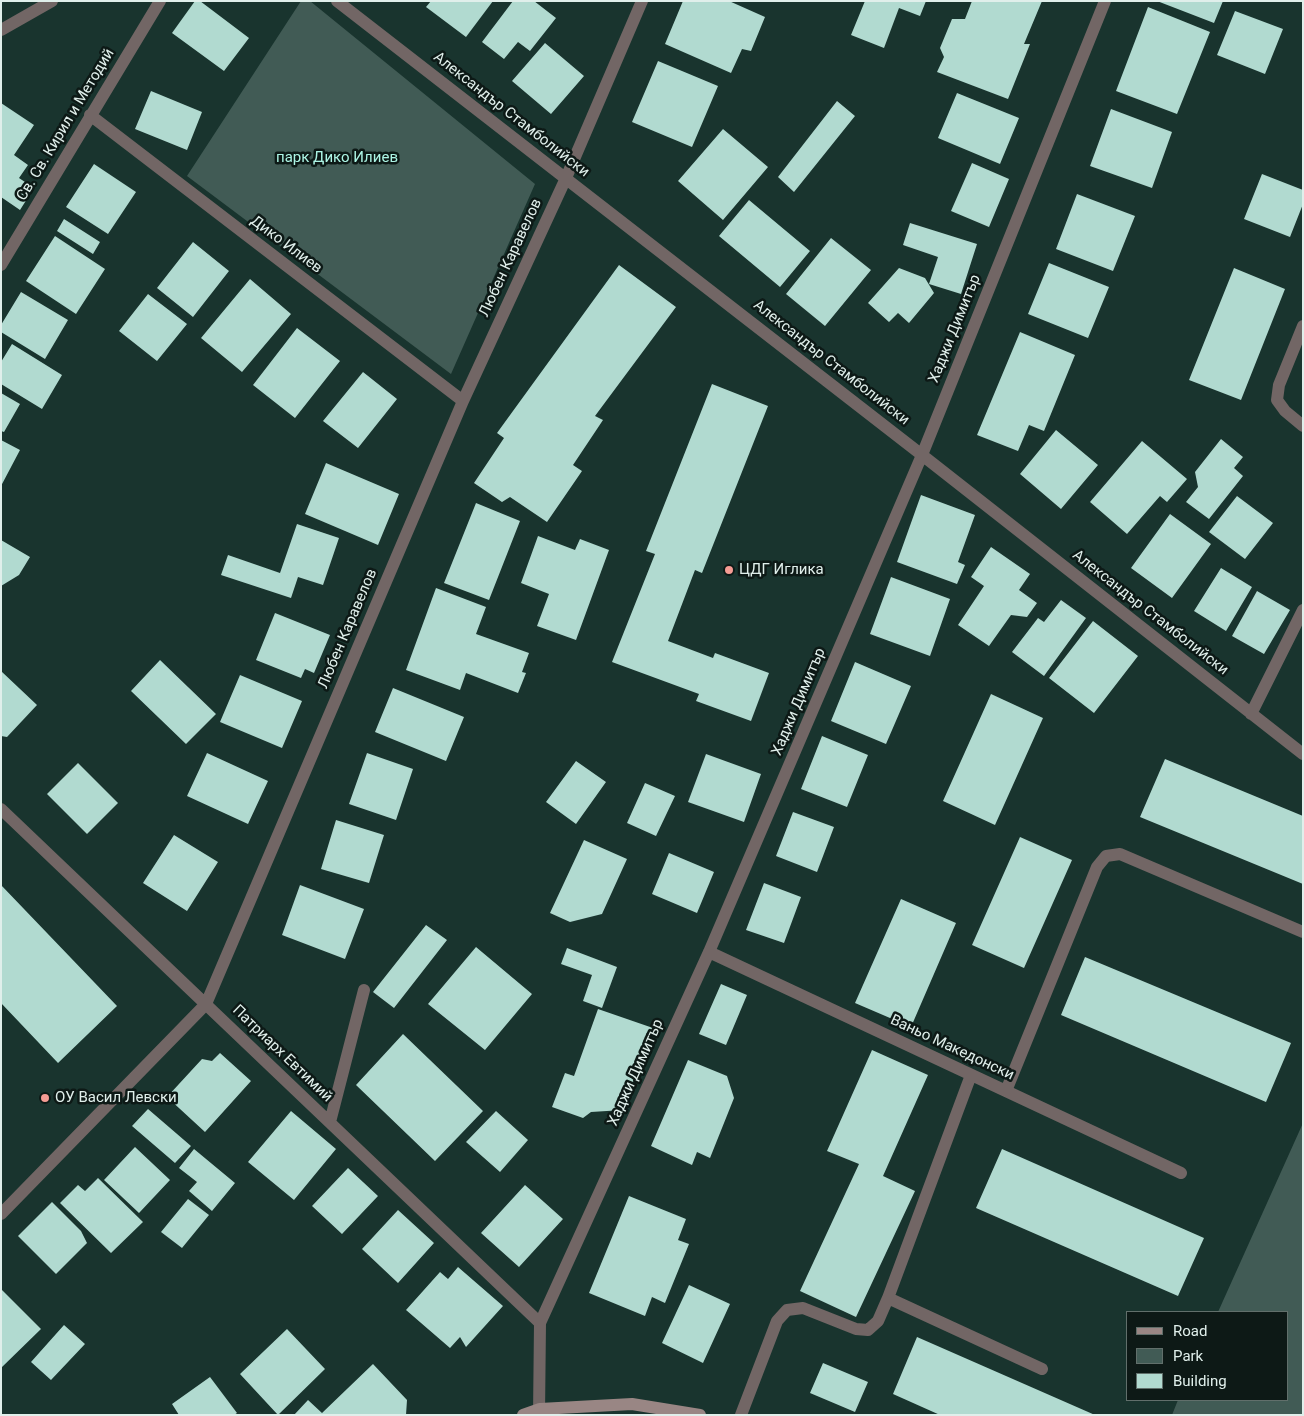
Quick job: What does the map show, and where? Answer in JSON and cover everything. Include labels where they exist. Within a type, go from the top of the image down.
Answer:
[{"type":"street","points":[[1,30],[52,1]]},
{"type":"street","name":"Св. Св. Кирил и Методий","points":[[1,266],[160,1]]},
{"type":"street","name":"Александър Стамболийски","points":[[337,1],[922,455],[1303,754]]},
{"type":"street","name":"Любен Каравелов","points":[[1,1214],[206,1004],[463,401],[566,178],[642,1]]},
{"type":"street","name":"Хаджи Димитър","points":[[539,1412],[540,1323],[709,952],[922,455],[1104,1]]},
{"type":"street","name":"Дико Илиев","points":[[90,115],[463,401]]},
{"type":"street","points":[[1303,326],[1279,385],[1276,400],[1284,411],[1303,426]]},
{"type":"street","points":[[1252,714],[1303,610]]},
{"type":"street","name":"Патриарх Евтимий","points":[[1,809],[540,1323]]},
{"type":"street","points":[[1006,1091],[1097,867],[1106,856],[1120,854],[1303,932]]},
{"type":"street","name":"Ваньо Македонски","points":[[709,952],[1181,1173]]},
{"type":"street","points":[[330,1122],[364,990]]},
{"type":"street","points":[[740,1415],[777,1321],[787,1310],[803,1308],[856,1329],[868,1330],[878,1321],[971,1075]]},
{"type":"street","points":[[888,1298],[1042,1369]]},
{"type":"street","points":[[523,1415],[632,1404],[700,1415]]},
{"type":"green space","name":"парк Дико Илиев","points":[[301,1],[310,1],[535,184],[451,374],[187,176]]},
{"type":"green space","points":[[1303,1123],[1302,1415],[1172,1415],[1178,1401],[1289,1401],[1289,1311],[1218,1311]]},
{"type":"building","points":[[195,1],[200,1],[249,38],[224,71],[172,33]]},
{"type":"building","points":[[431,1],[493,1],[466,37],[426,7]]},
{"type":"building","points":[[513,1],[534,1],[556,18],[530,51],[518,42],[504,59],[482,42]]},
{"type":"building","points":[[683,1],[729,1],[765,17],[751,51],[742,49],[731,73],[665,44]]},
{"type":"building","points":[[865,1],[926,1],[920,16],[899,8],[884,48],[851,35]]},
{"type":"building","points":[[972,1],[1042,1],[1024,44],[1030,44],[1008,99],[937,72],[944,57],[940,48],[952,19],[965,19]]},
{"type":"building","points":[[1157,1],[1223,1],[1214,23]]},
{"type":"building","points":[[1148,7],[1210,32],[1177,114],[1116,91]]},
{"type":"building","points":[[1235,11],[1283,29],[1265,74],[1217,55]]},
{"type":"building","points":[[545,43],[584,76],[551,114],[512,81]]},
{"type":"building","points":[[658,61],[718,86],[692,147],[632,122]]},
{"type":"building","points":[[151,91],[202,112],[187,150],[135,129]]},
{"type":"building","points":[[957,93],[1019,118],[1000,164],[938,138]]},
{"type":"building","points":[[837,101],[855,116],[794,192],[778,177]]},
{"type":"building","points":[[1,103],[34,125],[14,155],[28,165],[19,178],[34,188],[20,210],[1,197]]},
{"type":"building","points":[[1111,109],[1172,132],[1152,188],[1090,166]]},
{"type":"building","points":[[723,129],[768,167],[723,220],[678,181]]},
{"type":"building","points":[[972,163],[1009,179],[989,227],[951,211]]},
{"type":"building","points":[[94,164],[136,192],[108,234],[66,207]]},
{"type":"building","points":[[1262,174],[1303,190],[1303,204],[1290,237],[1244,219]]},
{"type":"building","points":[[1077,194],[1135,216],[1113,271],[1056,249]]},
{"type":"building","points":[[749,200],[810,251],[780,287],[719,236]]},
{"type":"building","points":[[64,219],[100,242],[93,254],[57,231]]},
{"type":"building","points":[[910,223],[977,244],[961,294],[929,284],[938,257],[903,245]]},
{"type":"building","points":[[55,236],[105,269],[76,314],[26,281]]},
{"type":"building","points":[[831,238],[871,270],[825,326],[786,294]]},
{"type":"building","points":[[193,242],[229,271],[193,317],[157,288]]},
{"type":"building","points":[[1049,263],[1109,287],[1088,338],[1028,314]]},
{"type":"building","points":[[619,265],[676,307],[595,416],[603,420],[573,465],[582,471],[547,522],[510,497],[502,502],[474,483],[504,438],[497,433]]},
{"type":"building","points":[[899,268],[925,278],[934,293],[909,323],[898,313],[889,322],[868,303]]},
{"type":"building","points":[[1234,268],[1285,289],[1241,400],[1189,380]]},
{"type":"building","points":[[250,279],[291,314],[242,372],[201,338]]},
{"type":"building","points":[[21,292],[68,320],[45,359],[1,332],[1,325]]},
{"type":"building","points":[[148,294],[187,324],[157,361],[119,331]]},
{"type":"building","points":[[297,328],[340,361],[295,418],[253,385]]},
{"type":"building","points":[[1020,332],[1075,355],[1044,431],[1029,425],[1018,451],[977,435]]},
{"type":"building","points":[[12,344],[62,375],[42,409],[1,384],[1,362]]},
{"type":"building","points":[[363,372],[397,399],[358,448],[323,421]]},
{"type":"building","points":[[712,384],[768,406],[702,573],[695,570],[668,641],[713,658],[715,653],[769,673],[751,721],[696,701],[699,694],[612,662],[655,554],[646,551]]},
{"type":"building","points":[[1,393],[20,404],[4,432],[1,431]]},
{"type":"building","points":[[1056,430],[1098,465],[1061,509],[1020,474]]},
{"type":"building","points":[[1221,439],[1243,457],[1234,468],[1243,476],[1209,519],[1186,502],[1198,487],[1195,472]]},
{"type":"building","points":[[1,440],[20,450],[1,486]]},
{"type":"building","points":[[1142,441],[1187,479],[1167,502],[1160,496],[1127,534],[1090,502]]},
{"type":"building","points":[[326,463],[399,494],[378,545],[305,514]]},
{"type":"building","points":[[921,495],[975,515],[958,562],[965,565],[957,584],[897,562]]},
{"type":"building","points":[[1237,496],[1273,523],[1245,559],[1209,532]]},
{"type":"building","points":[[476,503],[520,521],[489,600],[444,583]]},
{"type":"building","points":[[1170,514],[1211,544],[1172,598],[1131,568]]},
{"type":"building","points":[[297,524],[339,538],[323,585],[298,577],[291,598],[221,575],[228,555],[280,573]]},
{"type":"building","points":[[538,536],[575,550],[580,539],[609,550],[576,640],[537,626],[549,594],[521,583]]},
{"type":"building","points":[[1,540],[30,557],[19,575],[1,586]]},
{"type":"building","points":[[991,547],[1030,574],[1019,590],[1037,603],[1027,617],[1011,615],[989,646],[958,625],[984,586],[971,577]]},
{"type":"building","points":[[1221,568],[1252,587],[1226,631],[1194,611]]},
{"type":"building","points":[[891,577],[950,599],[930,656],[870,634]]},
{"type":"building","points":[[436,588],[486,607],[476,634],[529,653],[522,672],[526,673],[518,693],[466,673],[460,690],[406,670]]},
{"type":"building","points":[[1257,591],[1290,610],[1264,654],[1232,636]]},
{"type":"building","points":[[1061,600],[1086,618],[1044,676],[1012,652],[1038,618],[1044,622]]},
{"type":"building","points":[[275,613],[330,635],[314,673],[305,669],[301,678],[256,660]]},
{"type":"building","points":[[1093,621],[1138,656],[1094,713],[1049,678]]},
{"type":"building","points":[[160,660],[216,714],[186,744],[131,691]]},
{"type":"building","points":[[855,662],[911,686],[886,744],[831,721]]},
{"type":"building","points":[[1,671],[37,705],[7,737],[1,736]]},
{"type":"building","points":[[240,675],[302,701],[282,748],[220,722]]},
{"type":"building","points":[[393,688],[464,717],[446,761],[375,732]]},
{"type":"building","points":[[991,694],[1043,718],[995,825],[943,801]]},
{"type":"building","points":[[822,736],[868,755],[847,807],[801,789]]},
{"type":"building","points":[[207,753],[268,781],[248,824],[187,796]]},
{"type":"building","points":[[367,753],[413,769],[396,820],[349,804]]},
{"type":"building","points":[[706,754],[761,774],[744,822],[688,802]]},
{"type":"building","points":[[1165,759],[1303,816],[1303,884],[1140,817]]},
{"type":"building","points":[[576,761],[606,782],[576,824],[546,802]]},
{"type":"building","points":[[78,763],[118,803],[87,834],[47,794]]},
{"type":"building","points":[[645,783],[675,796],[656,836],[627,823]]},
{"type":"building","points":[[793,812],[834,827],[817,872],[776,856]]},
{"type":"building","points":[[336,820],[384,835],[369,883],[321,869]]},
{"type":"building","points":[[174,835],[218,862],[187,911],[143,883]]},
{"type":"building","points":[[1020,837],[1072,860],[1024,968],[972,945]]},
{"type":"building","points":[[584,840],[627,859],[602,914],[570,922],[550,913]]},
{"type":"building","points":[[669,853],[714,872],[697,913],[652,894]]},
{"type":"building","points":[[764,883],[801,897],[784,943],[746,930]]},
{"type":"building","points":[[1,885],[117,1006],[58,1063],[1,1003]]},
{"type":"building","points":[[300,885],[364,909],[345,959],[282,935]]},
{"type":"building","points":[[901,899],[956,923],[911,1027],[855,1003]]},
{"type":"building","points":[[426,925],[447,940],[394,1008],[373,992]]},
{"type":"building","points":[[476,947],[532,994],[485,1050],[428,1004]]},
{"type":"building","points":[[567,948],[617,967],[602,1008],[583,1001],[592,975],[561,964]]},
{"type":"building","points":[[1085,957],[1291,1043],[1266,1102],[1061,1015]]},
{"type":"building","points":[[721,984],[747,995],[726,1045],[699,1034]]},
{"type":"building","points":[[598,1009],[653,1028],[623,1110],[591,1112],[583,1118],[552,1107],[565,1073],[574,1076]]},
{"type":"building","points":[[403,1034],[483,1111],[435,1161],[356,1085]]},
{"type":"building","points":[[872,1050],[928,1075],[883,1176],[915,1191],[856,1317],[800,1291],[859,1164],[827,1151]]},
{"type":"building","points":[[220,1053],[251,1081],[205,1132],[167,1097],[202,1059],[212,1061]]},
{"type":"building","points":[[688,1060],[727,1076],[734,1098],[710,1158],[697,1152],[692,1165],[651,1146]]},
{"type":"building","points":[[148,1109],[191,1146],[175,1163],[132,1126]]},
{"type":"building","points":[[291,1111],[336,1149],[294,1200],[248,1162]]},
{"type":"building","points":[[496,1111],[528,1140],[500,1172],[466,1142]]},
{"type":"building","points":[[135,1147],[170,1180],[139,1213],[104,1180]]},
{"type":"building","points":[[194,1149],[235,1183],[212,1211],[189,1191],[197,1182],[179,1168]]},
{"type":"building","points":[[1002,1149],[1204,1238],[1178,1296],[976,1208]]},
{"type":"building","points":[[348,1168],[378,1196],[342,1234],[312,1206]]},
{"type":"building","points":[[98,1178],[143,1222],[111,1253],[60,1203],[78,1185],[85,1191]]},
{"type":"building","points":[[525,1185],[563,1219],[519,1267],[481,1233]]},
{"type":"building","points":[[629,1196],[686,1219],[678,1240],[689,1244],[665,1303],[652,1297],[645,1316],[589,1293]]},
{"type":"building","points":[[188,1199],[209,1215],[182,1248],[161,1232]]},
{"type":"building","points":[[52,1202],[81,1231],[87,1243],[56,1274],[18,1236]]},
{"type":"building","points":[[398,1210],[434,1243],[398,1283],[362,1249]]},
{"type":"building","points":[[458,1267],[503,1306],[466,1347],[460,1337],[450,1348],[406,1310],[440,1272],[448,1279]]},
{"type":"building","points":[[689,1285],[730,1304],[703,1363],[662,1343]]},
{"type":"building","points":[[1,1289],[41,1329],[1,1368]]},
{"type":"building","points":[[64,1325],[85,1344],[51,1380],[31,1362]]},
{"type":"building","points":[[287,1329],[325,1369],[278,1415],[240,1374]]},
{"type":"building","points":[[917,1337],[1095,1415],[940,1415],[893,1394]]},
{"type":"building","points":[[823,1363],[868,1382],[855,1412],[810,1393]]},
{"type":"building","points":[[373,1364],[407,1400],[406,1415],[294,1415],[308,1400],[322,1413]]},
{"type":"building","points":[[210,1377],[237,1413],[234,1415],[179,1415],[172,1404]]},
{"type":"place","name":"ЦДГ Иглика","points":[[729,570]]},
{"type":"place","name":"ОУ Васил Левски","points":[[45,1098]]}]
